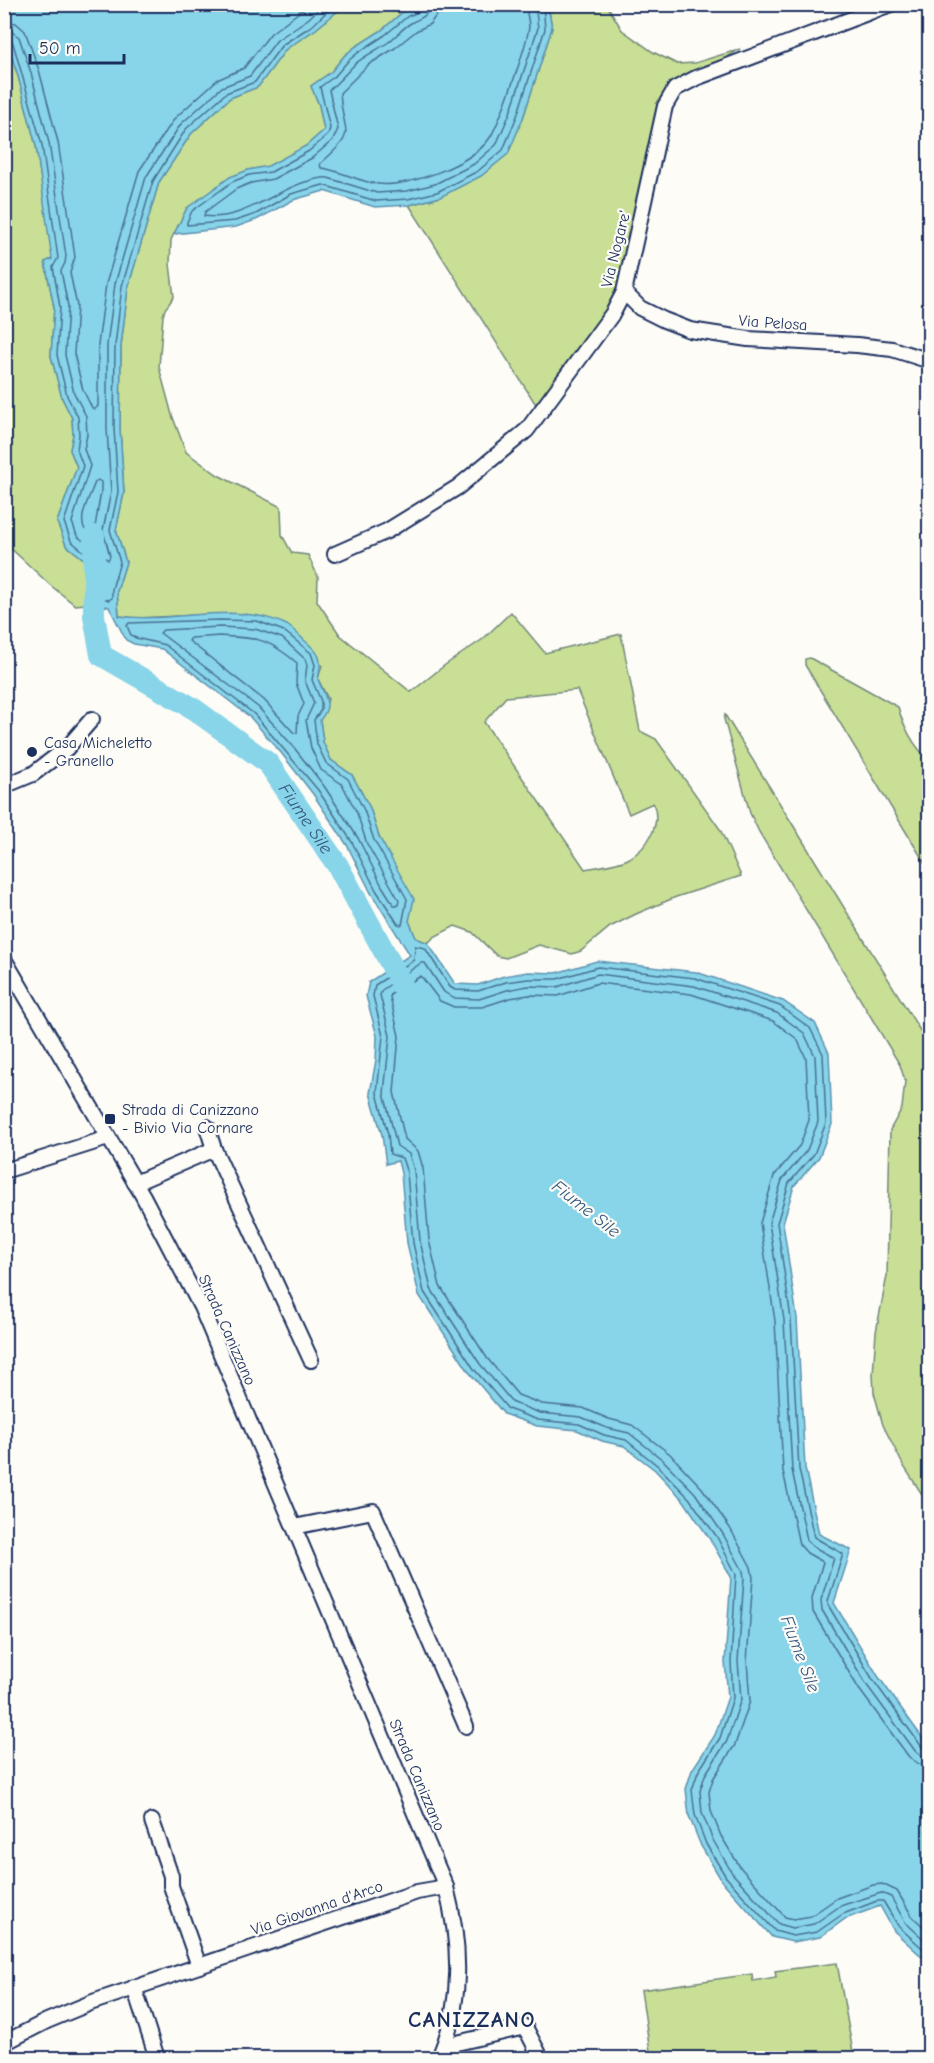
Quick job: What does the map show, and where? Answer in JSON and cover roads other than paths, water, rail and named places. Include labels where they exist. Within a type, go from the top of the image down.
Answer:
[{"type":"street","name":"Via Nogare'","points":[[335,554],[387,531],[458,487],[527,430],[613,313],[624,292],[665,106],[675,88],[860,10],[891,4]]},
{"type":"street","name":"Via Pelosa","points":[[624,292],[640,308],[690,330],[748,339],[892,349],[930,361]]},
{"type":"street","points":[[4,786],[33,774],[67,748],[92,719]]},
{"type":"street","name":"Strada Canizzano","points":[[4,959],[135,1183],[201,1308],[446,1887],[457,1943],[458,1974],[456,2001],[442,2052]]},
{"type":"street","points":[[207,1127],[214,1149],[311,1360]]},
{"type":"street","points":[[4,1171],[108,1138]]},
{"type":"street","points":[[135,1183],[214,1149]]},
{"type":"street","points":[[294,1527],[373,1511],[466,1726]]},
{"type":"street","points":[[152,1821],[171,1876],[171,1886],[199,1966]]},
{"type":"street","name":"Via Giovanna d'Arco","points":[[4,2043],[46,2021],[134,1987],[417,1892],[446,1887]]},
{"type":"street","points":[[134,1987],[157,2058]]},
{"type":"street","name":"Strada Canizzano","points":[[442,2052],[525,2027],[542,2058]]},
{"type":"water","points":[[425,4],[548,5],[552,28],[523,118],[508,154],[481,176],[440,197],[409,205],[375,207],[324,191],[293,200],[258,219],[236,227],[174,234],[187,208],[230,177],[268,166],[306,146],[324,130],[319,105],[311,86],[331,72],[355,47],[382,30],[405,10]]},
{"type":"water","points":[[4,5],[345,5],[316,29],[286,49],[258,87],[230,98],[191,134],[159,182],[128,288],[121,346],[120,428],[124,493],[116,530],[126,562],[117,591],[119,616],[140,618],[246,614],[287,625],[314,649],[320,661],[318,679],[327,704],[320,720],[323,742],[331,760],[352,775],[370,808],[379,837],[414,899],[409,921],[416,938],[428,943],[455,984],[478,985],[504,976],[528,972],[556,973],[597,961],[696,972],[783,1001],[815,1023],[829,1053],[832,1124],[819,1157],[794,1186],[783,1223],[797,1318],[805,1468],[819,1534],[851,1550],[834,1603],[878,1676],[929,1747],[929,1963],[894,1931],[880,1906],[845,1919],[820,1937],[793,1942],[772,1937],[722,1881],[701,1846],[689,1816],[686,1789],[692,1770],[715,1735],[728,1697],[725,1662],[731,1577],[711,1541],[684,1501],[655,1470],[624,1446],[602,1441],[577,1430],[537,1426],[504,1414],[469,1372],[419,1295],[407,1243],[401,1173],[398,1161],[386,1164],[382,1135],[370,1093],[376,1060],[377,1036],[366,996],[369,982],[410,955],[371,893],[347,845],[313,794],[250,717],[162,649],[134,644],[126,640],[109,607],[86,604],[85,588],[92,581],[95,568],[66,545],[57,522],[77,467],[70,450],[73,435],[72,418],[62,398],[51,356],[54,307],[45,262],[52,259],[36,146],[5,36]]},
{"type":"waterway","name":"Fiume Sile","points":[[94,536],[94,616],[101,655],[191,707],[268,763],[338,866],[407,994]]},
{"type":"place","name":"Casa Micheletto - Granello","points":[[32,752]]},
{"type":"place","name":"Strada di Canizzano - Bivio Via Cornare","points":[[110,1119]]},
{"type":"district","name":"CANIZZANO","points":[[472,2020]]}]
